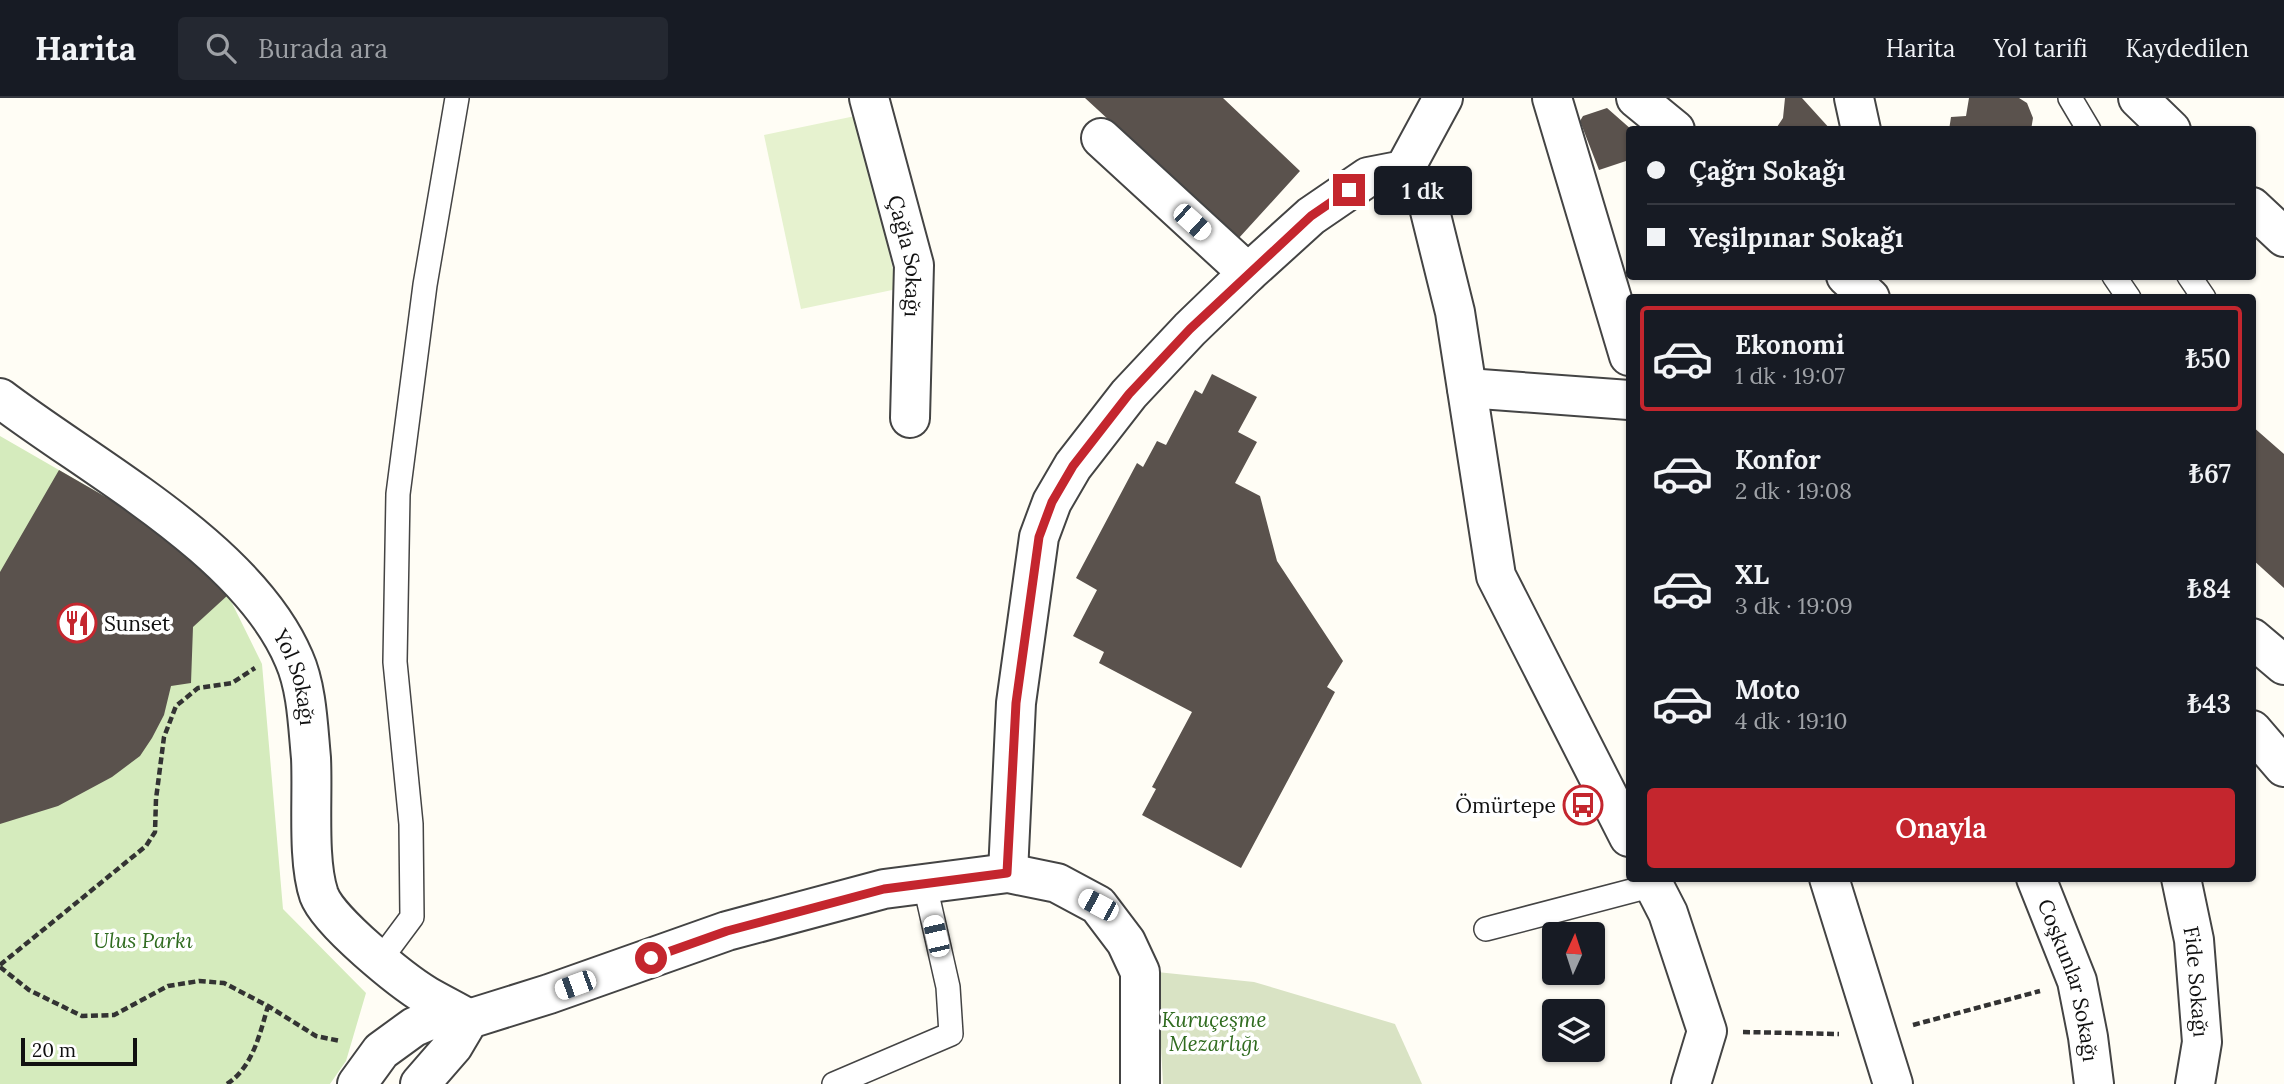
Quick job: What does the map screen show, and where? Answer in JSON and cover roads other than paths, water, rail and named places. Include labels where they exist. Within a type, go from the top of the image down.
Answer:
[{"type":"street","name":"Çağla Sokağı","points":[[869,98],[914,265],[910,418]]},
{"type":"street","points":[[1404,170],[1443,98]]},
{"type":"street","points":[[1552,98],[1626,346]]},
{"type":"street","points":[[1636,98],[1670,126]]},
{"type":"street","points":[[1854,98],[1860,126]]},
{"type":"street","points":[[2138,98],[2167,126]]},
{"type":"street","points":[[1101,138],[1248,273]]},
{"type":"street","points":[[1007,873],[1016,703],[1039,537],[1052,502],[1073,466],[1129,394],[1248,273],[1311,216],[1368,177],[1404,170]]},
{"type":"street","points":[[1404,170],[1426,195],[1455,312],[1496,576],[1626,831]]},
{"type":"street","points":[[2256,211],[2284,237]]},
{"type":"street","points":[[1467,388],[1626,400]]},
{"type":"street","name":"Yol Sokağı","points":[[0,398],[148,502],[216,558],[265,609],[295,660],[307,714],[314,863],[320,897],[340,924],[380,960],[425,995],[469,1019]]},
{"type":"street","points":[[2256,642],[2284,666]]},
{"type":"street","points":[[2256,735],[2284,767]]},
{"type":"street","points":[[357,1084],[381,1051],[414,1027],[435,1018],[469,1019],[550,994],[727,931],[884,889],[1007,873],[1057,883],[1098,905],[1126,942],[1140,972],[1140,1084]]},
{"type":"street","points":[[1652,882],[1668,913],[1707,1031],[1690,1084]]},
{"type":"street","points":[[1830,882],[1893,1084]]},
{"type":"street","name":"Coşkunlar Sokağı","points":[[2038,882],[2077,981],[2094,1084]]},
{"type":"street","name":"Fide Sokağı","points":[[2182,882],[2194,940],[2202,1042],[2195,1084]]},
{"type":"street","points":[[420,1084],[453,1046],[469,1019]]},
{"type":"lane","points":[[380,960],[412,917],[411,824],[394,662],[398,494],[425,285],[457,98]]},
{"type":"lane","points":[[2070,98],[2087,126]]},
{"type":"lane","points":[[1486,929],[1652,882]]},
{"type":"lane","points":[[834,1084],[951,1034],[948,987],[925,885]]},
{"type":"place","name":"Sunset","points":[[77,623]]},
{"type":"place","name":"Ömürtepe","points":[[1583,805]]},
{"type":"park label","name":"Ulus Parkı","points":[[143,940]]},
{"type":"park label","name":"Kuruçeşme Mezarlığı","points":[[1214,1031]]}]
